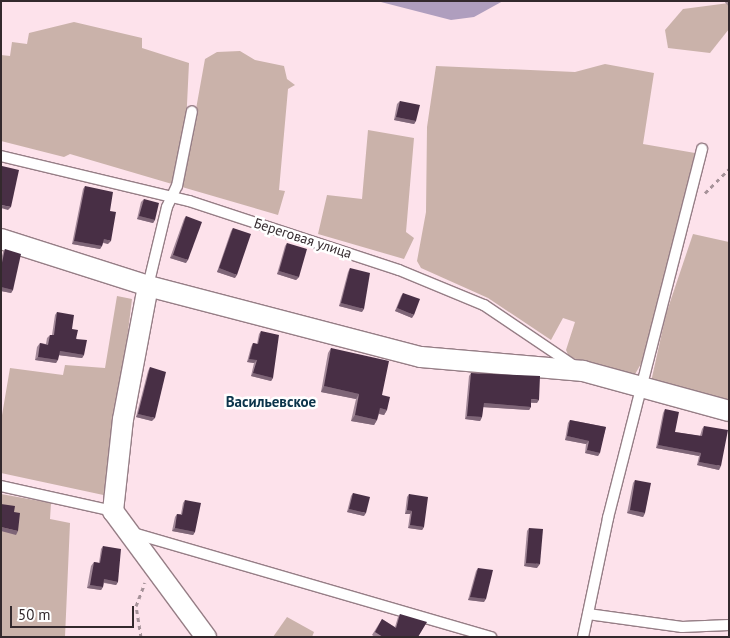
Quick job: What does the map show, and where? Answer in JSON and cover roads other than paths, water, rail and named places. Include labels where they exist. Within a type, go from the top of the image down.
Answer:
[{"type":"street","name":"Береговая улица","points":[[1,239],[148,286],[421,357],[583,371],[641,390],[729,411]]},
{"type":"street","points":[[148,286],[123,419],[113,511],[206,637]]},
{"type":"lane","points":[[148,286],[172,197],[192,111]]},
{"type":"lane","points":[[583,637],[641,390],[687,215],[702,149]]},
{"type":"lane","name":"Береговая улица","points":[[1,156],[172,197],[399,270],[459,294],[583,371]]},
{"type":"lane","points":[[1,486],[113,511]]},
{"type":"lane","points":[[128,532],[491,637]]},
{"type":"lane","points":[[588,614],[682,627],[729,625]]},
{"type":"district","name":"Васильевское","points":[[271,402]]}]
